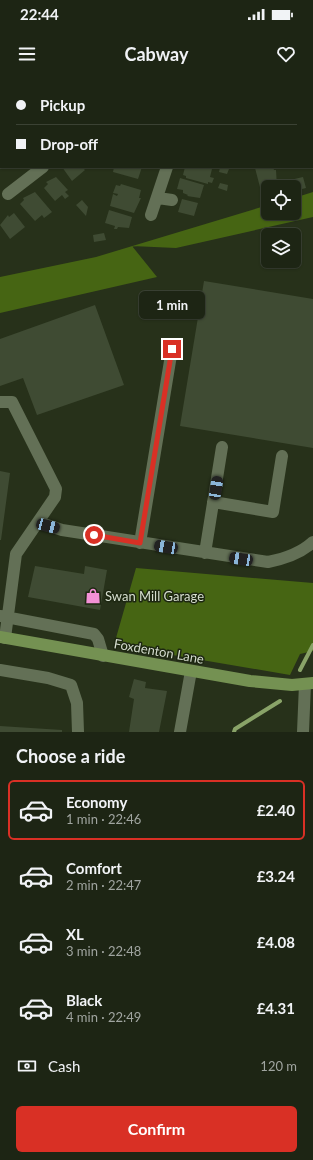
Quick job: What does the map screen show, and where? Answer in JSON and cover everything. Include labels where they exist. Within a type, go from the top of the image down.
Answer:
[{"type":"main road","name":"Foxdenton Lane","points":[[3,637],[191,671],[276,684],[309,684]]},
{"type":"street","points":[[8,194],[41,168]]},
{"type":"street","points":[[151,215],[158,198],[167,168]]},
{"type":"street","points":[[158,198],[172,200]]},
{"type":"street","points":[[140,543],[172,349]]},
{"type":"street","points":[[0,402],[12,402],[56,489],[55,496],[16,554],[3,616],[3,637]]},
{"type":"street","points":[[205,553],[222,447]]},
{"type":"street","points":[[213,502],[273,512],[282,456]]},
{"type":"street","points":[[38,522],[62,530],[268,562],[284,559],[303,550],[313,542]]},
{"type":"street","points":[[3,616],[94,634],[98,639],[103,656]]},
{"type":"street","points":[[0,670],[48,678],[71,685],[76,703],[78,732]]},
{"type":"street","points":[[180,732],[191,671]]},
{"type":"street","points":[[303,732],[309,684]]},
{"type":"green space","points":[[313,192],[313,217],[301,220],[301,196]]},
{"type":"green space","points":[[261,207],[261,220],[300,220],[261,228],[176,248],[132,246]]},
{"type":"green space","points":[[132,246],[157,277],[0,313],[0,277],[96,257]]},
{"type":"green space","points":[[136,568],[313,583],[313,651],[300,654],[290,675],[114,645]]},
{"type":"building","points":[[63,168],[83,168],[85,170],[72,181]]},
{"type":"building","points":[[114,168],[142,168],[138,179],[113,172]]},
{"type":"building","points":[[185,168],[208,168],[212,169],[210,177],[214,178],[212,183],[208,182],[208,184],[186,178],[186,176],[183,175]]},
{"type":"building","points":[[220,168],[229,169],[227,174],[219,172]]},
{"type":"building","points":[[255,168],[273,168],[276,170],[277,180],[261,180],[261,191]]},
{"type":"building","points":[[56,177],[68,190],[65,192],[69,196],[65,199],[62,195],[55,201],[44,188],[48,184],[46,182]]},
{"type":"building","points":[[303,177],[306,188],[301,189],[301,180],[290,180]]},
{"type":"building","points":[[180,178],[204,185],[200,198],[187,196],[188,195],[183,193],[183,190],[177,189]]},
{"type":"building","points":[[220,183],[228,185],[227,191],[218,188]]},
{"type":"building","points":[[121,184],[141,190],[139,198],[141,198],[134,213],[110,206],[113,194],[117,196],[118,194],[113,193],[116,185],[120,186]]},
{"type":"building","points":[[35,192],[52,212],[44,218],[42,215],[35,221],[20,204],[24,200],[23,198]]},
{"type":"building","points":[[182,199],[198,203],[194,216],[178,212]]},
{"type":"building","points":[[82,200],[88,207],[86,216],[76,205]]},
{"type":"building","points":[[109,210],[132,217],[129,228],[118,227],[117,229],[114,229],[115,226],[105,223]]},
{"type":"building","points":[[14,213],[25,227],[10,239],[0,225],[8,215],[9,217]]},
{"type":"building","points":[[104,233],[106,240],[94,242],[93,235]]},
{"type":"building","points":[[204,281],[313,299],[313,448],[180,426]]},
{"type":"building","points":[[95,305],[124,385],[37,415],[23,378],[0,386],[0,339]]},
{"type":"building","points":[[0,471],[10,473],[1,540],[0,540]]},
{"type":"building","points":[[35,566],[84,574],[85,566],[107,570],[100,610],[28,597]]},
{"type":"building","points":[[134,679],[146,682],[145,688],[167,691],[159,732],[129,732],[134,699],[129,697]]},
{"type":"building","points":[[0,726],[62,730],[62,732],[0,732]]},
{"type":"waterway","points":[[300,670],[313,645]]},
{"type":"waterway","points":[[234,732],[235,729],[280,701]]},
{"type":"place","name":"Swan Mill Garage","points":[[93,596]]},
{"type":"route","points":[[94,535],[140,543],[172,349]]}]
